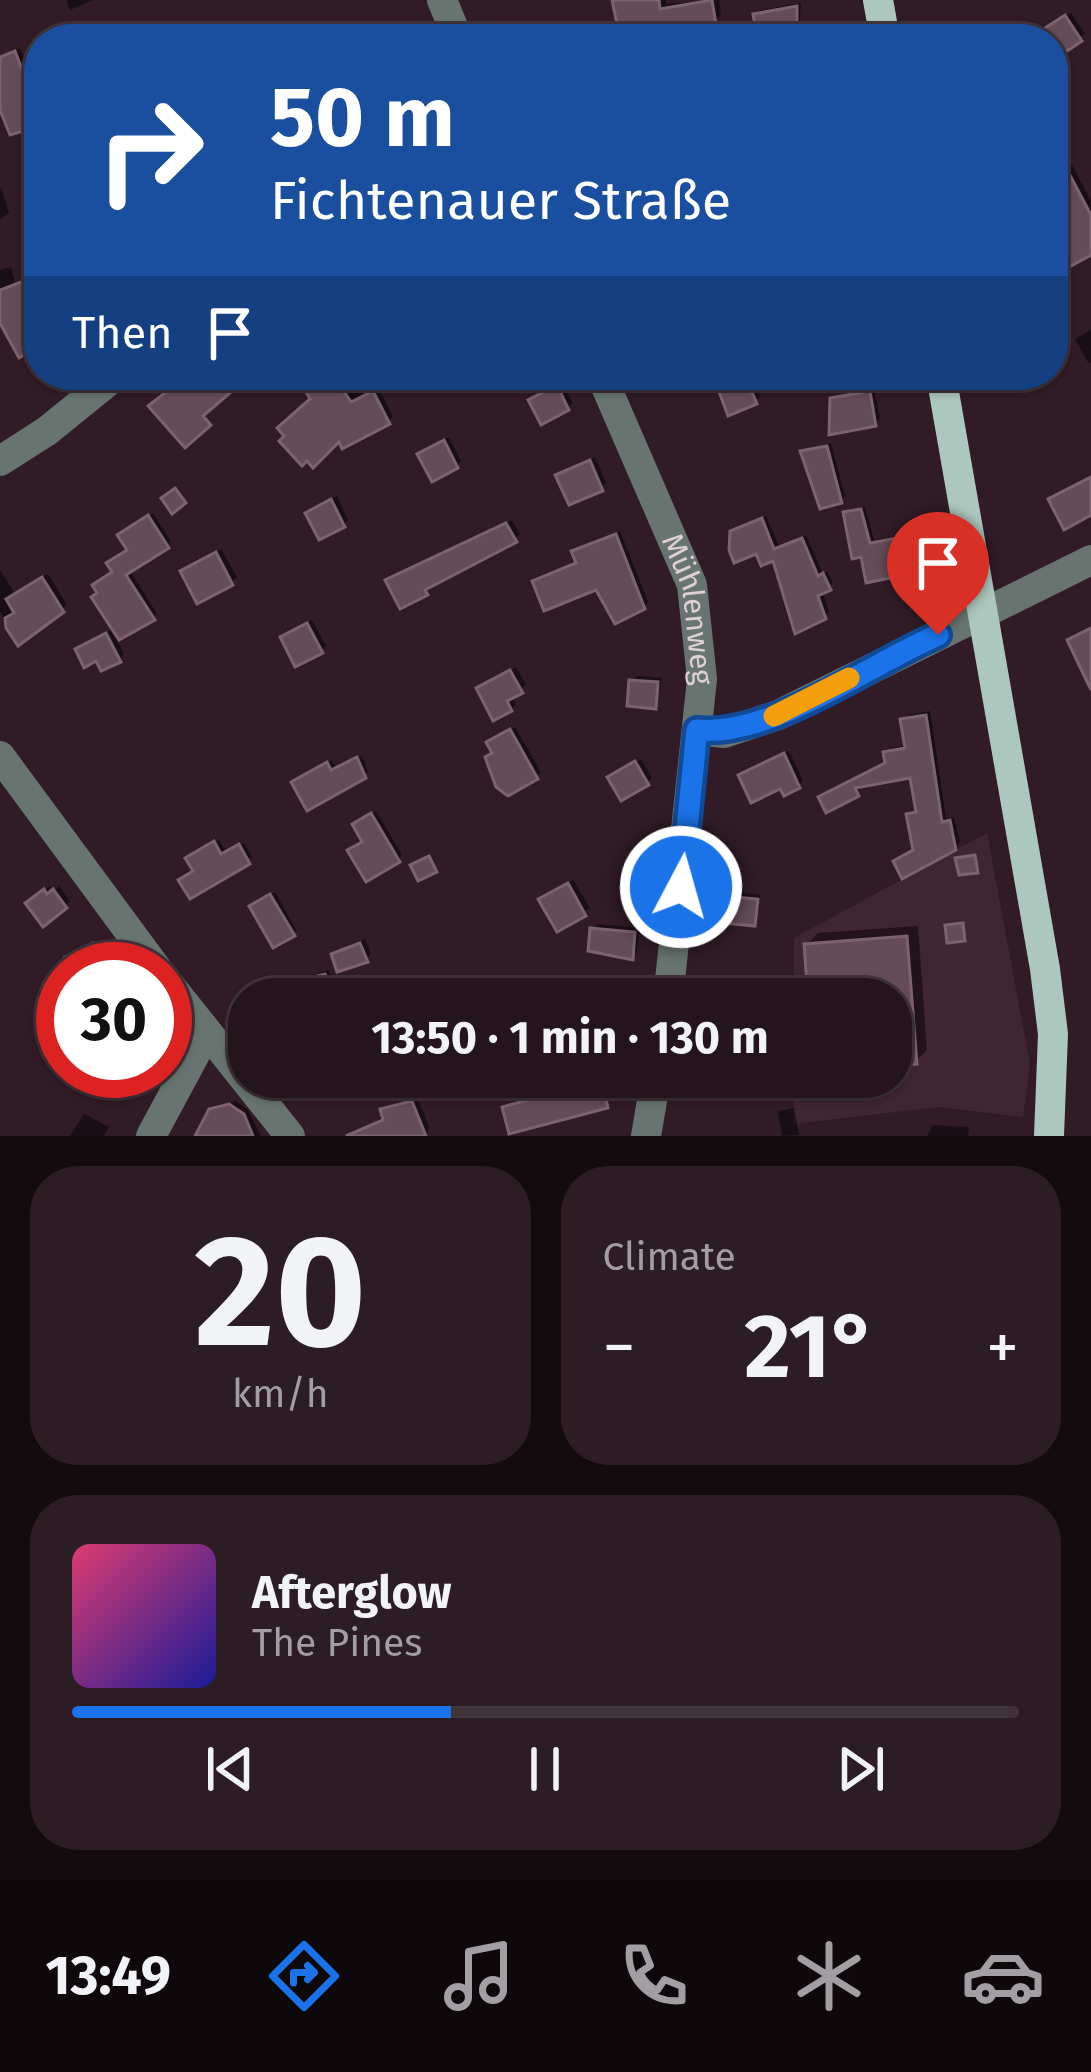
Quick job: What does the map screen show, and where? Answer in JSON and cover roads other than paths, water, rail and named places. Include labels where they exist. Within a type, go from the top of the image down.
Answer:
[{"type":"main road","points":[[944,390],[1045,969],[1053,1034],[1048,1136]]},
{"type":"street","points":[[0,461],[98,390]]},
{"type":"street","name":"Mühlenweg","points":[[608,390],[692,585],[701,634],[697,730],[670,978]]},
{"type":"street","points":[[697,730],[724,733],[778,715],[1091,560]]},
{"type":"street","points":[[0,756],[137,942]]},
{"type":"street","points":[[192,1014],[290,1136]]},
{"type":"street","points":[[151,1136],[207,1033]]},
{"type":"street","points":[[646,1136],[652,1098]]}]
